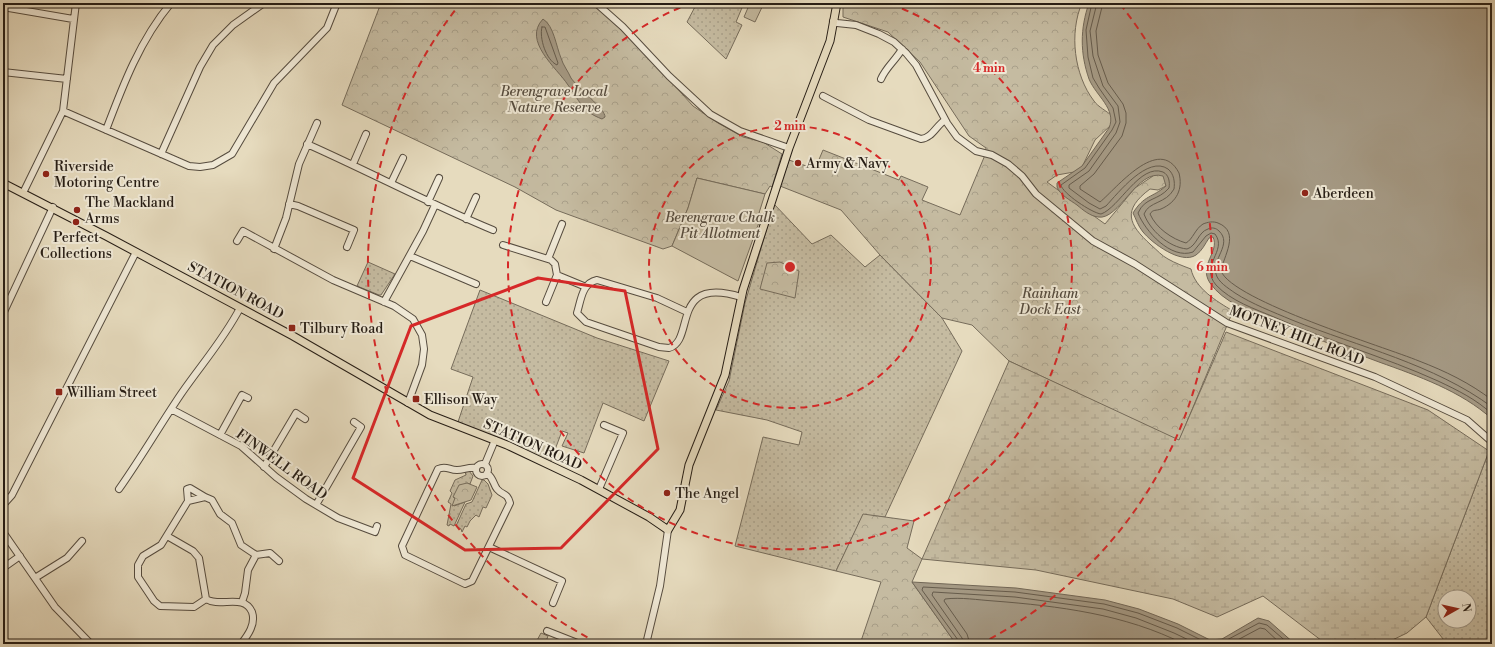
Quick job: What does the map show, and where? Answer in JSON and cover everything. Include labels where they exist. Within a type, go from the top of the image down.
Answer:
[{"type":"main road","points":[[668,530],[680,510],[691,461],[726,375],[741,297],[789,148],[830,41],[836,3]]},
{"type":"main road","name":"STATION ROAD","points":[[3,183],[136,252],[299,340],[430,415],[495,440],[599,489],[649,517],[668,530]]},
{"type":"street","points":[[23,193],[62,110],[76,3]]},
{"type":"street","points":[[106,130],[138,52],[156,20],[171,3]]},
{"type":"street","points":[[161,154],[200,67],[213,45],[233,25],[264,3]]},
{"type":"street","points":[[62,110],[188,166],[200,167],[213,165],[232,154],[274,83],[327,28],[337,3]]},
{"type":"street","points":[[596,3],[623,27],[669,76],[710,114],[740,131],[789,148]]},
{"type":"street","points":[[3,7],[73,19]]},
{"type":"street","name":"MOTNEY HILL ROAD","points":[[833,21],[837,23],[856,25],[894,42],[916,65],[945,120],[955,134],[969,147],[1008,164],[1022,176],[1036,194],[1093,240],[1135,264],[1211,314],[1227,322],[1375,377],[1467,420],[1492,442]]},
{"type":"street","points":[[881,79],[886,69],[902,49]]},
{"type":"street","points":[[3,72],[67,79]]},
{"type":"street","points":[[823,96],[869,120],[921,139],[928,137],[939,124],[945,120]]},
{"type":"street","points":[[274,249],[282,230],[297,169],[317,122]]},
{"type":"street","points":[[352,164],[365,136],[356,136]]},
{"type":"street","points":[[307,144],[352,164],[428,202],[493,230]]},
{"type":"street","points":[[391,183],[403,158]]},
{"type":"street","points":[[428,202],[439,178]]},
{"type":"street","points":[[466,219],[476,197]]},
{"type":"street","points":[[289,204],[298,206],[354,230],[347,247]]},
{"type":"street","points":[[384,302],[410,256],[435,205]]},
{"type":"street","points":[[3,314],[53,208]]},
{"type":"street","points":[[548,259],[562,224]]},
{"type":"street","points":[[237,241],[243,231],[333,280],[404,311],[413,319],[420,330],[424,342],[424,356],[408,403]]},
{"type":"street","points":[[502,245],[548,259],[555,264],[557,274],[546,302]]},
{"type":"street","points":[[3,505],[12,495],[136,252]]},
{"type":"street","points":[[410,256],[476,284]]},
{"type":"street","points":[[557,274],[586,287]]},
{"type":"street","points":[[687,312],[657,298],[597,280],[590,282],[586,287],[577,313],[586,322],[661,348],[670,348],[678,342],[687,312],[698,298],[708,293],[721,292],[741,297]]},
{"type":"street","points":[[119,489],[144,454],[171,409],[228,331],[240,308]]},
{"type":"street","points":[[220,435],[242,395],[248,398]]},
{"type":"street","name":"FINWELL ROAD","points":[[171,409],[241,446],[285,484],[338,518],[374,532],[377,526]]},
{"type":"street","points":[[264,466],[296,413],[305,419]]},
{"type":"street","points":[[316,505],[361,426],[354,422]]},
{"type":"street","points":[[599,489],[623,433],[604,425]]},
{"type":"street","points":[[484,464],[495,440]]},
{"type":"street","points":[[476,468],[479,464],[484,464]]},
{"type":"street","points":[[476,468],[468,467],[457,470],[446,466],[438,469],[402,546],[402,551],[405,555],[465,584],[472,581],[510,502],[507,495],[497,489],[493,479],[487,473],[488,468],[484,464]]},
{"type":"street","points":[[476,468],[479,475],[482,476],[487,473]]},
{"type":"street","points":[[206,599],[194,607],[160,606],[154,601],[137,574],[139,562],[143,556],[161,545],[188,502],[187,489],[212,500],[220,514],[232,523],[241,545],[256,555],[270,553],[279,561]]},
{"type":"street","points":[[188,502],[205,497]]},
{"type":"street","points":[[646,644],[660,586],[668,530]]},
{"type":"street","points":[[3,532],[55,607],[91,644]]},
{"type":"street","points":[[167,536],[197,555],[202,566],[203,587],[206,599]]},
{"type":"street","points":[[35,578],[67,558],[82,542]]},
{"type":"street","points":[[489,547],[562,581],[553,604]]},
{"type":"street","points":[[242,602],[248,570],[256,555]]},
{"type":"street","points":[[3,568],[20,556]]},
{"type":"street","points":[[206,599],[213,602],[242,602],[250,609],[253,621],[251,628],[242,644]]},
{"type":"street","points":[[547,632],[568,642],[580,644]]},
{"type":"highlighted area","points":[[538,278],[625,291],[658,449],[561,548],[465,550],[353,478],[411,326]]},
{"type":"green space","name":"Berengrave Local Nature Reserve","points":[[381,3],[593,3],[645,53],[693,106],[718,123],[743,137],[763,142],[782,154],[772,187],[770,186],[765,194],[697,178],[688,208],[672,246],[663,249],[556,210],[515,187],[342,105]]},
{"type":"green space","points":[[697,3],[744,3],[736,22],[742,25],[726,59],[687,22]]},
{"type":"green space","points":[[750,3],[764,3],[755,22],[744,17]]},
{"type":"green space","name":"Rainham Dock East","points":[[843,3],[1082,3],[1078,15],[1075,40],[1078,66],[1087,91],[1098,105],[1112,116],[1111,125],[1095,140],[1082,167],[1074,172],[1057,175],[1047,182],[1105,224],[1135,188],[1159,172],[1165,174],[1166,186],[1158,190],[1150,189],[1135,204],[1131,217],[1133,224],[1143,237],[1162,255],[1173,262],[1191,269],[1197,282],[1207,293],[1233,311],[1179,441],[1009,361],[972,325],[942,318],[880,255],[841,210],[780,186],[789,160],[815,169],[823,150],[899,180],[901,176],[928,187],[922,200],[960,215],[985,155],[986,148],[969,136],[920,62],[888,32],[843,17]]},
{"type":"green space","name":"Berengrave Chalk Pit Allotment","points":[[697,178],[765,194],[759,213],[762,214],[738,281],[672,246],[688,208]]},
{"type":"green space","points":[[774,204],[812,244],[831,235],[865,267],[880,255],[942,318],[962,351],[885,517],[863,515],[836,571],[735,546],[763,437],[799,445],[802,432],[767,420],[716,410],[729,381],[745,303]]},
{"type":"green space","points":[[368,262],[395,274],[381,295],[357,286]]},
{"type":"green space","points":[[780,262],[799,271],[795,298],[760,289],[767,263]]},
{"type":"green space","points":[[480,290],[597,338],[669,361],[644,421],[603,403],[584,453],[562,446],[568,433],[562,431],[550,463],[458,422],[473,377],[451,369]]},
{"type":"green space","points":[[1226,332],[1428,410],[1489,451],[1426,617],[1407,633],[1384,644],[1326,644],[1263,596],[1217,617],[1173,599],[1036,570],[922,559],[1009,361],[1179,440]]},
{"type":"green space","points":[[1489,451],[1492,454],[1492,644],[1447,644],[1426,617]]},
{"type":"green space","points":[[469,471],[473,476],[470,484],[467,483],[453,497],[455,498],[454,506],[465,502],[454,526],[450,524],[449,526],[447,525],[451,504],[448,502],[452,493],[450,491],[455,480],[466,475],[465,472]]},
{"type":"green space","points":[[482,480],[488,484],[492,495],[486,508],[483,507],[479,517],[476,515],[467,527],[465,526],[462,532],[461,529],[456,526],[466,504],[472,502]]},
{"type":"green space","points":[[467,483],[477,487],[471,500],[452,506],[455,498],[453,497],[459,485]]},
{"type":"green space","points":[[863,514],[914,521],[907,548],[922,559],[912,582],[956,644],[860,644],[881,582],[836,571]]},
{"type":"green space","points":[[541,633],[548,636],[545,644],[535,644]]},
{"type":"water","points":[[1089,3],[1492,3],[1492,419],[1467,400],[1438,385],[1269,320],[1229,301],[1222,296],[1210,283],[1206,270],[1214,248],[1213,237],[1209,238],[1196,255],[1183,257],[1175,255],[1160,247],[1147,237],[1138,225],[1133,213],[1141,203],[1166,186],[1163,176],[1154,176],[1145,180],[1121,204],[1106,216],[1098,217],[1089,214],[1060,192],[1057,187],[1057,183],[1082,166],[1109,128],[1111,121],[1105,103],[1089,79],[1084,60],[1082,41],[1084,22]]},
{"type":"water","points":[[543,19],[550,26],[562,61],[571,78],[601,109],[605,117],[602,119],[585,109],[544,54],[536,36],[538,27]]},
{"type":"water","points":[[912,582],[1016,588],[1105,600],[1139,609],[1178,624],[1210,640],[1222,639],[1258,618],[1269,621],[1295,644],[956,644]]},
{"type":"place","name":"Army & Navy","points":[[798,163]]},
{"type":"place","name":"Riverside Motoring Centre","points":[[46,174]]},
{"type":"place","name":"Aberdeen","points":[[1305,193]]},
{"type":"place","name":"The Mackland Arms","points":[[77,210]]},
{"type":"place","name":"Perfect Collections","points":[[76,222]]},
{"type":"place","name":"Tilbury Road","points":[[292,328]]},
{"type":"place","name":"William Street","points":[[59,392]]},
{"type":"place","name":"Ellison Way","points":[[416,399]]},
{"type":"place","name":"The Angel","points":[[667,493]]}]
